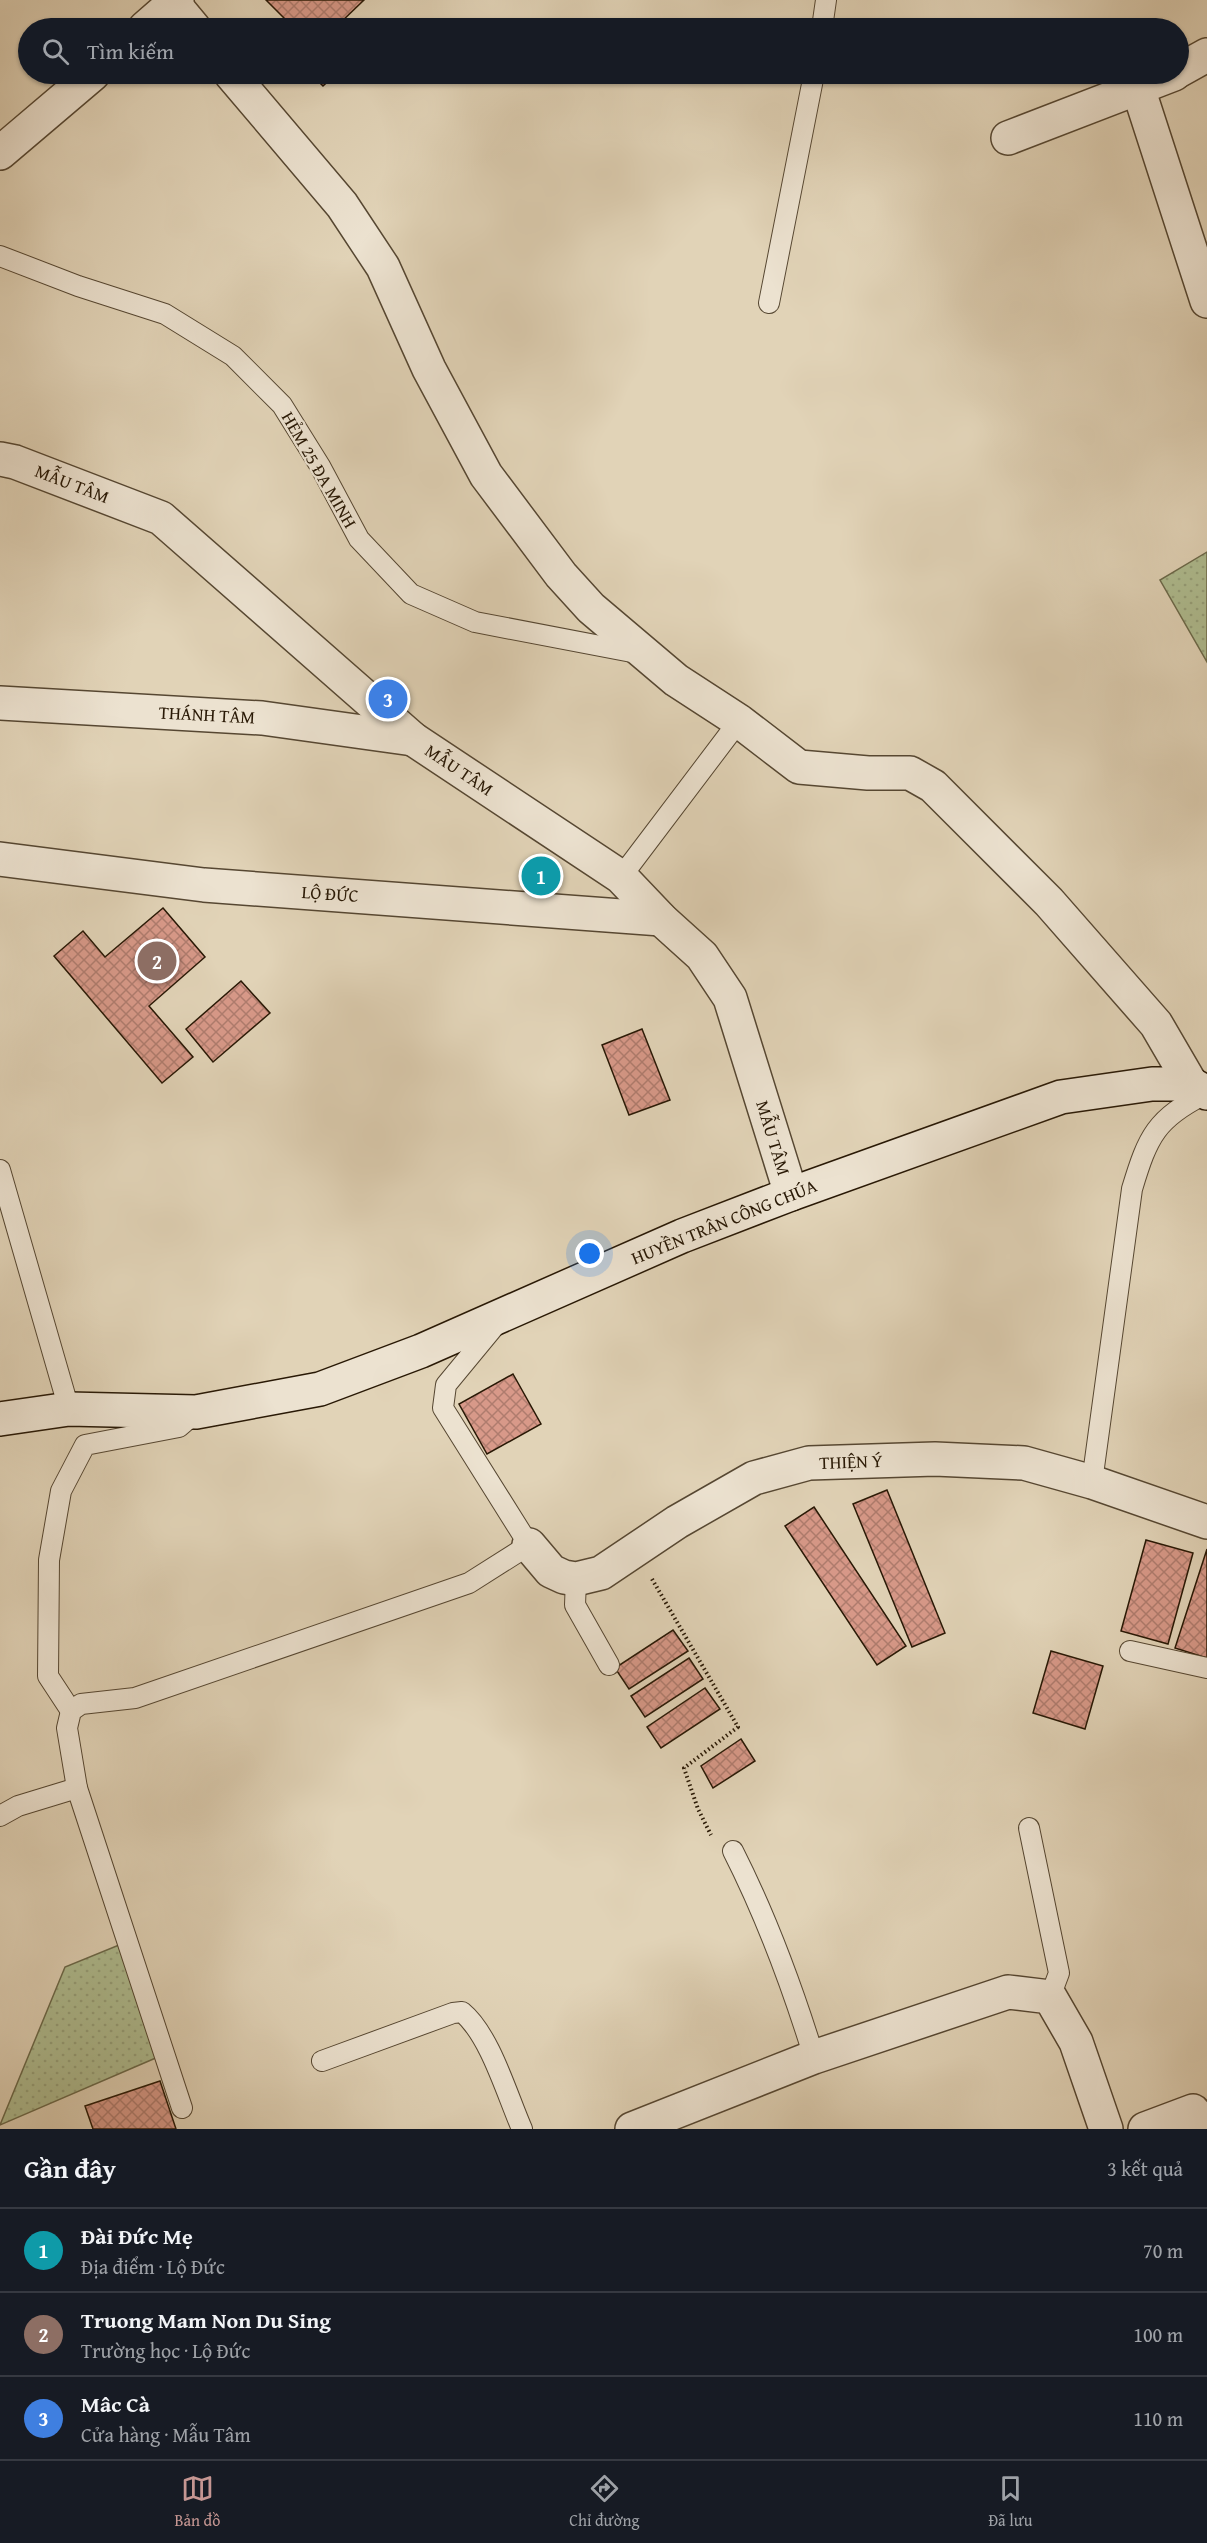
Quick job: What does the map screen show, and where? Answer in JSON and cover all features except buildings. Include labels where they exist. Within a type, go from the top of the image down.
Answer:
[{"type":"street","points":[[156,18],[174,1],[187,18]]},
{"type":"street","points":[[1189,65],[1207,55]]},
{"type":"street","points":[[0,153],[81,84]]},
{"type":"street","points":[[239,84],[342,205],[383,267],[429,369],[486,475],[561,575],[591,608],[676,680],[739,721],[799,767],[868,773],[910,773],[933,786],[1050,902],[1156,1024],[1201,1090]]},
{"type":"street","points":[[1008,138],[1148,84]]},
{"type":"street","points":[[1138,88],[1207,301]]},
{"type":"street","name":"MẪU TÂM","points":[[0,459],[15,462],[161,518],[413,739],[621,878],[702,956],[729,998],[791,1194]]},
{"type":"street","name":"THÁNH TÂM","points":[[0,703],[262,718],[413,739]]},
{"type":"street","name":"LỘ ĐỨC","points":[[0,859],[204,885],[661,919]]},
{"type":"street","name":"HUYỀN TRÂN CÔNG CHÚA","points":[[0,1419],[69,1409],[196,1412],[320,1389],[421,1351],[682,1236],[791,1194],[1061,1097],[1152,1084],[1201,1090]]},
{"type":"street","name":"THIỆN Ý","points":[[576,1579],[601,1573],[677,1522],[754,1478],[809,1463],[935,1459],[1024,1463],[1092,1482],[1207,1522]]},
{"type":"street","points":[[529,1545],[551,1571],[576,1579]]},
{"type":"street","points":[[632,2129],[814,2057],[1008,1992],[1050,1997],[1076,2042],[1106,2129]]},
{"type":"street","points":[[1145,2129],[1200,2115]]},
{"type":"lane","points":[[823,18],[826,0]]},
{"type":"lane","points":[[769,303],[812,84]]},
{"type":"lane","name":"HẺM 25 ĐA MINH","points":[[0,256],[78,286],[165,314],[233,356],[282,405],[320,466],[359,539],[411,594],[476,622],[646,654]]},
{"type":"lane","points":[[621,878],[739,721]]},
{"type":"lane","points":[[1092,1482],[1132,1189],[1137,1171],[1143,1153],[1159,1125],[1201,1090]]},
{"type":"lane","points":[[0,1170],[69,1409]]},
{"type":"lane","points":[[182,2108],[76,1788],[67,1728],[71,1711],[81,1704],[135,1698],[469,1583],[529,1545],[443,1408],[446,1385],[505,1314]]},
{"type":"lane","points":[[71,1711],[48,1676],[49,1560],[61,1491],[85,1445],[179,1426],[196,1412]]},
{"type":"lane","points":[[576,1579],[575,1605],[609,1665]]},
{"type":"lane","points":[[1130,1651],[1207,1668]]},
{"type":"lane","points":[[0,1816],[39,1798],[76,1788]]},
{"type":"lane","points":[[1029,1828],[1059,1974],[1050,1997]]},
{"type":"lane","points":[[733,1851],[761,1907],[795,1994],[814,2057]]},
{"type":"lane","points":[[322,2061],[453,2013],[462,2012],[473,2021],[484,2039],[522,2129]]},
{"type":"path","points":[[634,1550],[738,1727],[684,1768],[698,1809],[715,1842]]},
{"type":"green space","points":[[1207,552],[1207,662],[1160,580]]},
{"type":"green space","points":[[119,1945],[158,2057],[0,2125],[65,1967]]},
{"type":"place","name":"Mâc Cà","points":[[388,699]]},
{"type":"place","name":"Đài Đức Mẹ","points":[[541,876]]},
{"type":"place","name":"Truong Mam Non Du Sing","points":[[157,961]]}]
